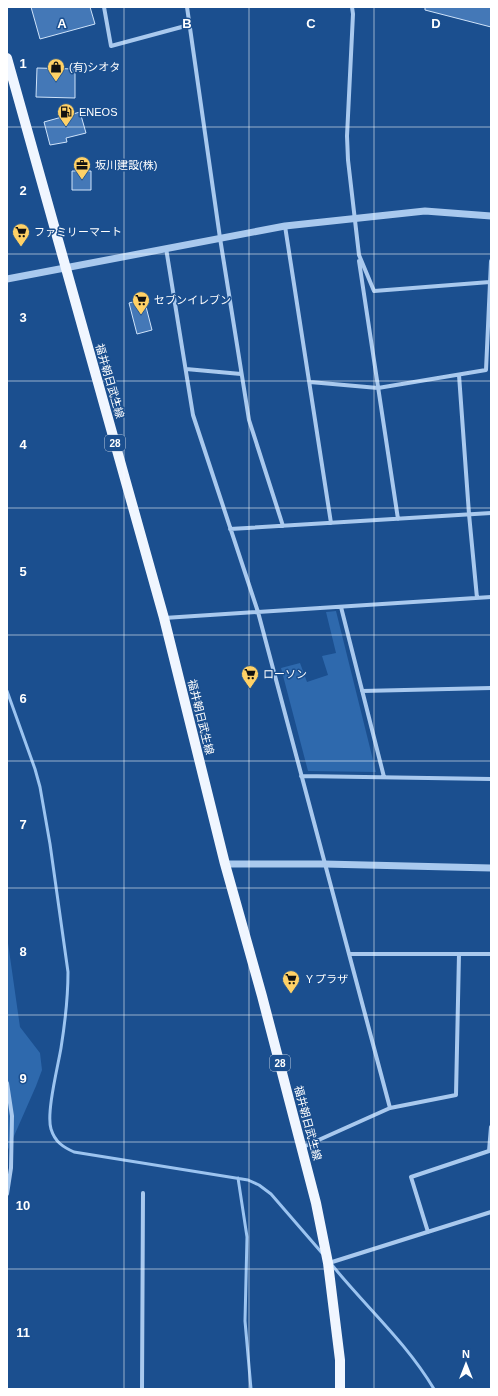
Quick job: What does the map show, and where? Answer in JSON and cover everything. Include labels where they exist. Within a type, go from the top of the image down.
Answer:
[{"type":"main road","name":"福井朝日武生線","points":[[7,58],[164,618],[225,864],[262,996],[316,1203],[328,1263],[340,1360],[340,1389]]},
{"type":"street","points":[[104,7],[112,46],[189,24]]},
{"type":"street","points":[[187,7],[220,238],[249,420],[283,526]]},
{"type":"street","points":[[352,7],[353,14],[347,136],[354,219],[360,271],[398,519]]},
{"type":"street","points":[[7,279],[66,269],[166,248],[285,226],[425,212],[491,216]]},
{"type":"street","points":[[285,226],[331,523]]},
{"type":"street","points":[[166,248],[192,415],[258,612],[390,1108]]},
{"type":"street","points":[[359,255],[374,291],[490,282]]},
{"type":"street","points":[[310,382],[378,388],[486,370],[490,316],[491,261]]},
{"type":"street","points":[[186,369],[241,374]]},
{"type":"street","points":[[458,375],[477,598]]},
{"type":"street","points":[[230,529],[491,513]]},
{"type":"street","points":[[164,618],[491,597]]},
{"type":"street","points":[[341,607],[384,777]]},
{"type":"street","points":[[362,692],[491,688]]},
{"type":"street","points":[[301,776],[491,779]]},
{"type":"street","points":[[225,864],[324,864],[491,868]]},
{"type":"street","points":[[350,954],[491,954]]},
{"type":"street","points":[[302,1148],[390,1108],[456,1095],[459,954]]},
{"type":"street","points":[[7,1083],[12,1116],[11,1168],[7,1194]]},
{"type":"street","points":[[428,1232],[411,1177],[489,1150],[491,1127]]},
{"type":"street","points":[[142,1389],[143,1193]]},
{"type":"street","points":[[328,1263],[491,1212]]},
{"type":"shaded area","points":[[336,611],[376,772],[308,771],[281,668],[300,663],[307,682],[328,675],[322,656],[336,653],[326,612]]},
{"type":"shaded area","points":[[7,936],[20,1027],[40,1053],[42,1070],[7,1152]]},
{"type":"building","points":[[31,7],[90,7],[95,24],[40,39]]},
{"type":"building","points":[[425,7],[491,7],[491,27],[425,10]]},
{"type":"building","points":[[37,68],[75,69],[75,98],[36,97]]},
{"type":"building","points":[[80,112],[86,133],[66,138],[67,142],[50,145],[44,122]]},
{"type":"building","points":[[72,171],[91,171],[91,190],[72,190]]},
{"type":"building","points":[[144,299],[152,330],[137,334],[129,303]]},
{"type":"waterway","points":[[7,691],[40,787],[50,844],[68,972],[64,1029],[50,1112],[51,1129],[57,1141],[74,1152],[248,1180],[259,1185],[271,1194],[322,1253]]},
{"type":"waterway","points":[[238,1178],[247,1237],[245,1321],[251,1389]]},
{"type":"waterway","points":[[332,1265],[398,1340],[423,1372],[434,1389]]},
{"type":"place","name":"(有)シオタ","points":[[56,82]]},
{"type":"place","name":"ENEOS","points":[[66,127]]},
{"type":"place","name":"坂川建設(株)","points":[[82,180]]},
{"type":"place","name":"ファミリーマート","points":[[21,247]]},
{"type":"place","name":"セブンイレブン","points":[[141,315]]},
{"type":"place","name":"ローソン","points":[[250,689]]},
{"type":"place","name":"Ｙプラザ","points":[[291,994]]}]
